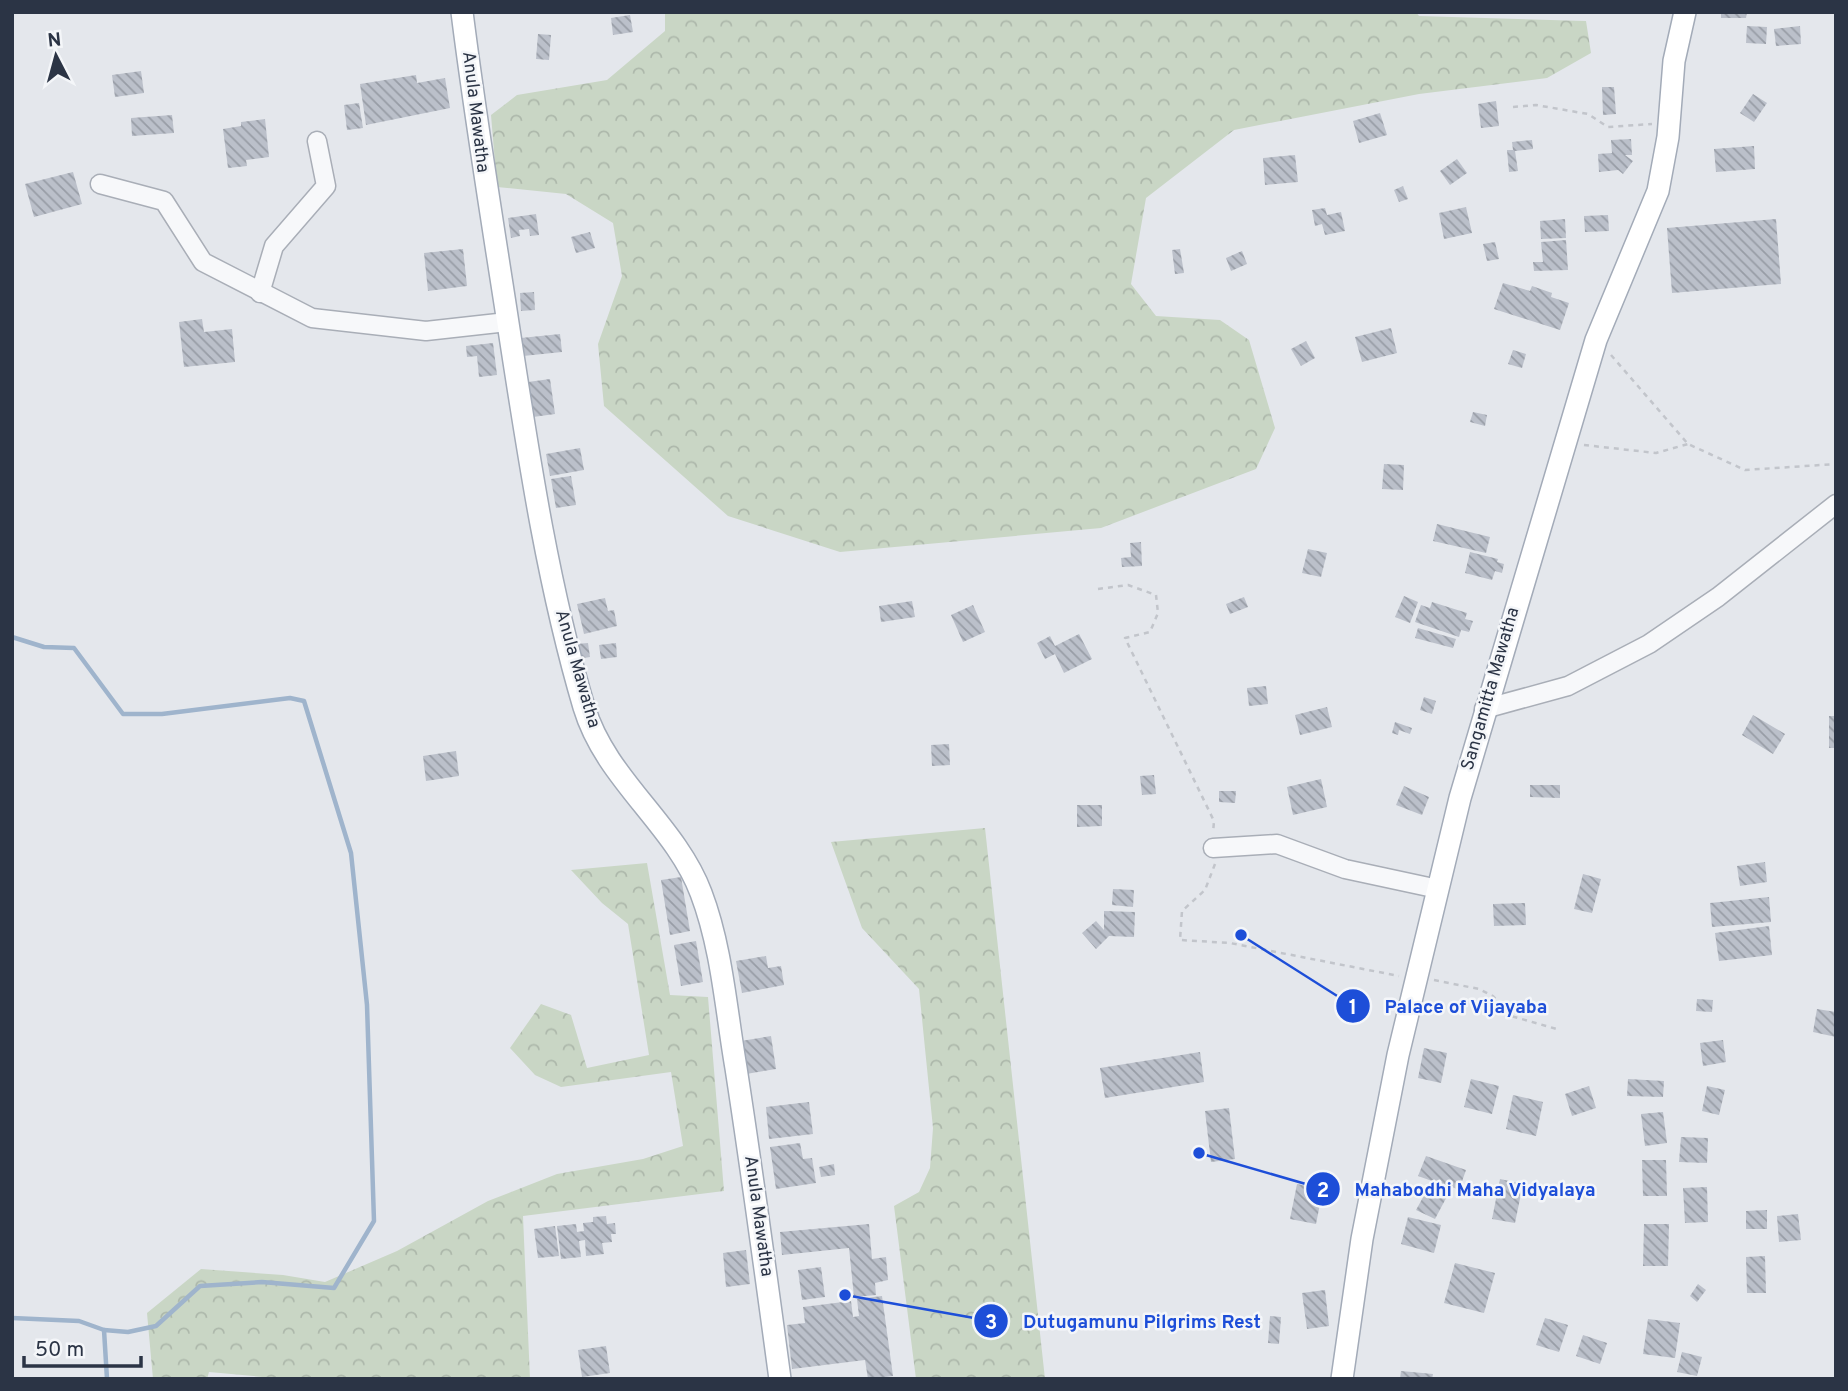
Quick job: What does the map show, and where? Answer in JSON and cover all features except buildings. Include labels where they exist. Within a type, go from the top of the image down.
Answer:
[{"type":"main road","name":"Anula Mawatha","points":[[462,12],[478,137],[537,512],[586,713],[602,749],[688,866],[707,908],[723,984],[745,1122],[780,1379]]},
{"type":"main road","name":"Sangamitta Mawatha","points":[[1342,1379],[1362,1239],[1416,980],[1438,889],[1484,709],[1596,340],[1653,207],[1661,177],[1674,61],[1685,12]]},
{"type":"street","points":[[260,293],[274,246],[326,186],[317,141]]},
{"type":"street","points":[[100,184],[164,201],[203,262],[312,318],[361,326],[426,331],[507,322]]},
{"type":"street","points":[[1484,709],[1569,686],[1648,644],[1718,597],[1836,504]]},
{"type":"street","points":[[1213,848],[1277,844],[1345,869],[1438,889]]},
{"type":"path","points":[[1513,107],[1536,104],[1588,114],[1608,127],[1669,123]]},
{"type":"path","points":[[1596,340],[1688,444],[1745,470],[1836,464]]},
{"type":"path","points":[[1566,442],[1656,453],[1688,444]]},
{"type":"path","points":[[1098,589],[1128,585],[1156,595],[1158,613],[1150,632],[1125,638],[1214,821],[1215,863],[1211,878],[1195,902],[1182,911],[1180,940],[1230,943],[1416,980],[1479,989],[1493,996],[1511,1016],[1560,1030]]},
{"type":"green space","points":[[665,12],[1416,12],[1419,16],[1586,21],[1591,53],[1547,78],[1419,94],[1234,130],[1146,198],[1131,284],[1156,316],[1220,320],[1249,340],[1275,428],[1256,469],[1101,528],[840,552],[728,516],[604,406],[598,344],[622,276],[613,223],[566,194],[497,187],[491,115],[517,95],[607,80],[665,31]]},
{"type":"green space","points":[[985,828],[1045,1379],[916,1379],[894,1206],[919,1192],[930,1168],[933,1128],[919,989],[862,928],[831,842]]},
{"type":"green space","points":[[647,863],[670,995],[708,997],[724,1191],[523,1216],[530,1379],[285,1379],[209,1372],[207,1379],[153,1379],[147,1313],[201,1269],[283,1275],[325,1282],[397,1251],[488,1201],[557,1174],[643,1159],[683,1146],[671,1072],[561,1087],[535,1075],[510,1048],[541,1004],[571,1015],[587,1068],[649,1055],[628,924],[602,903],[571,870]]},
{"type":"waterway","points":[[12,637],[44,647],[74,648],[123,714],[162,714],[290,698],[304,701],[351,853],[367,1005],[374,1221],[334,1288],[262,1282],[200,1286],[156,1326],[128,1332],[104,1330],[79,1321],[12,1318]]},
{"type":"waterway","points":[[104,1330],[107,1379]]},
{"type":"place","name":"Palace of Vijayaba","points":[[1241,935]]},
{"type":"place","name":"Mahabodhi Maha Vidyalaya","points":[[1199,1153]]},
{"type":"place","name":"Dutugamunu Pilgrims Rest","points":[[845,1295]]}]
